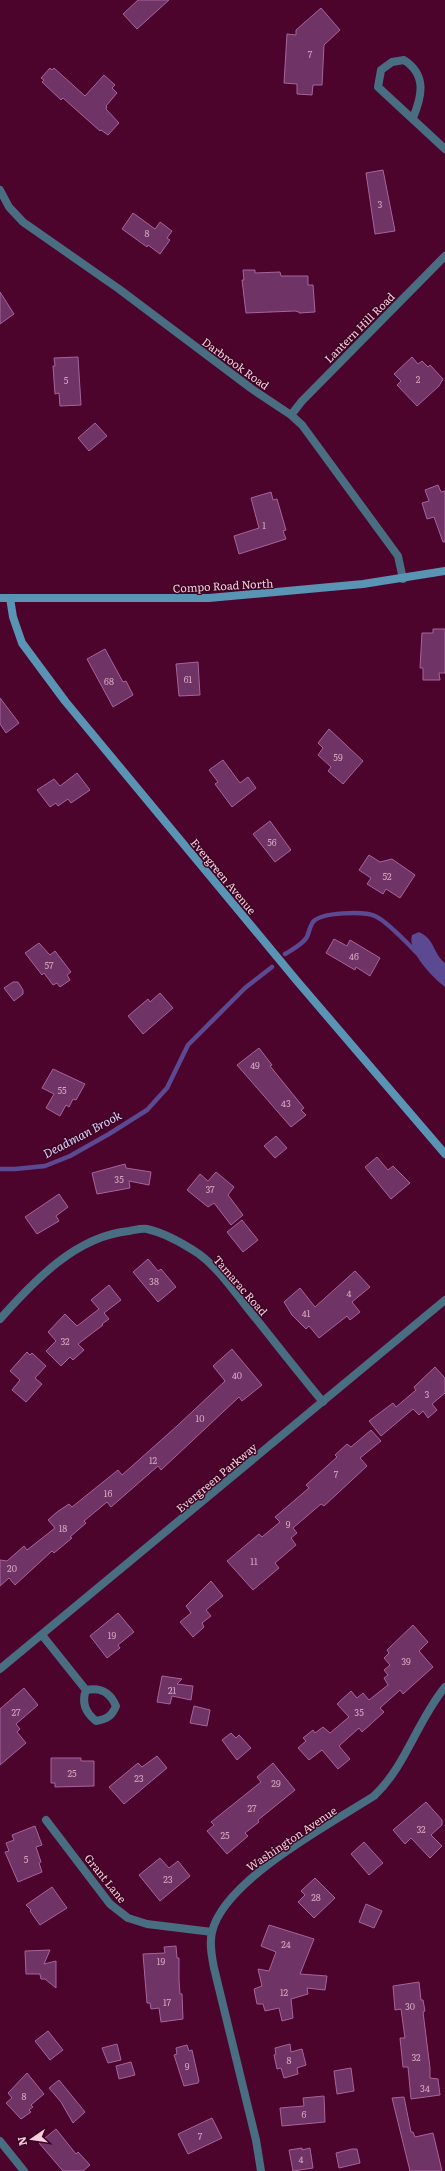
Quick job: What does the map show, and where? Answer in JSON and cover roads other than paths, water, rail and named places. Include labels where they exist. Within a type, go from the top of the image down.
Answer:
[{"type":"main road","name":"Compo Road North","points":[[0,598],[209,598],[296,592],[403,579],[445,571]]},
{"type":"main road","name":"Evergreen Avenue","points":[[10,598],[13,617],[22,643],[65,701],[297,981],[445,1154]]},
{"type":"street","points":[[413,118],[420,90],[420,77],[414,67],[404,60],[392,62],[381,70],[378,87],[445,149]]},
{"type":"street","name":"Darbrook Road","points":[[0,190],[9,207],[23,222],[119,288],[246,384],[291,415],[302,425],[398,556],[403,579]]},
{"type":"street","name":"Darbrook Road","points":[[0,202],[9,207]]},
{"type":"street","name":"Lantern Hill Road","points":[[291,415],[302,401],[445,256]]},
{"type":"street","name":"Tamarac Road","points":[[0,1319],[25,1292],[59,1262],[89,1241],[118,1232],[146,1229],[167,1236],[200,1254],[233,1290],[323,1402]]},
{"type":"street","name":"Evergreen Parkway","points":[[0,1670],[445,1300]]},
{"type":"street","points":[[42,1634],[86,1690],[85,1708],[90,1716],[96,1721],[106,1720],[113,1714],[116,1706],[111,1695],[94,1688],[86,1690]]},
{"type":"street","name":"Washington Avenue","points":[[261,2171],[254,2133],[211,1954],[212,1932],[222,1911],[246,1882],[276,1859],[374,1796],[386,1785],[404,1758],[436,1698],[445,1687]]},
{"type":"street","name":"Grant Lane","points":[[46,1820],[110,1904],[128,1918],[147,1924],[212,1932]]},
{"type":"street","points":[[0,2141],[24,2171]]},
{"type":"waterway","name":"Deadman Brook","points":[[285,954],[305,940],[313,922],[318,919],[333,914],[362,913],[375,916],[386,923],[419,955]]},
{"type":"waterway","name":"Deadman Brook","points":[[0,1169],[45,1166],[70,1156],[147,1110],[167,1088],[188,1045],[245,988],[272,967]]}]
